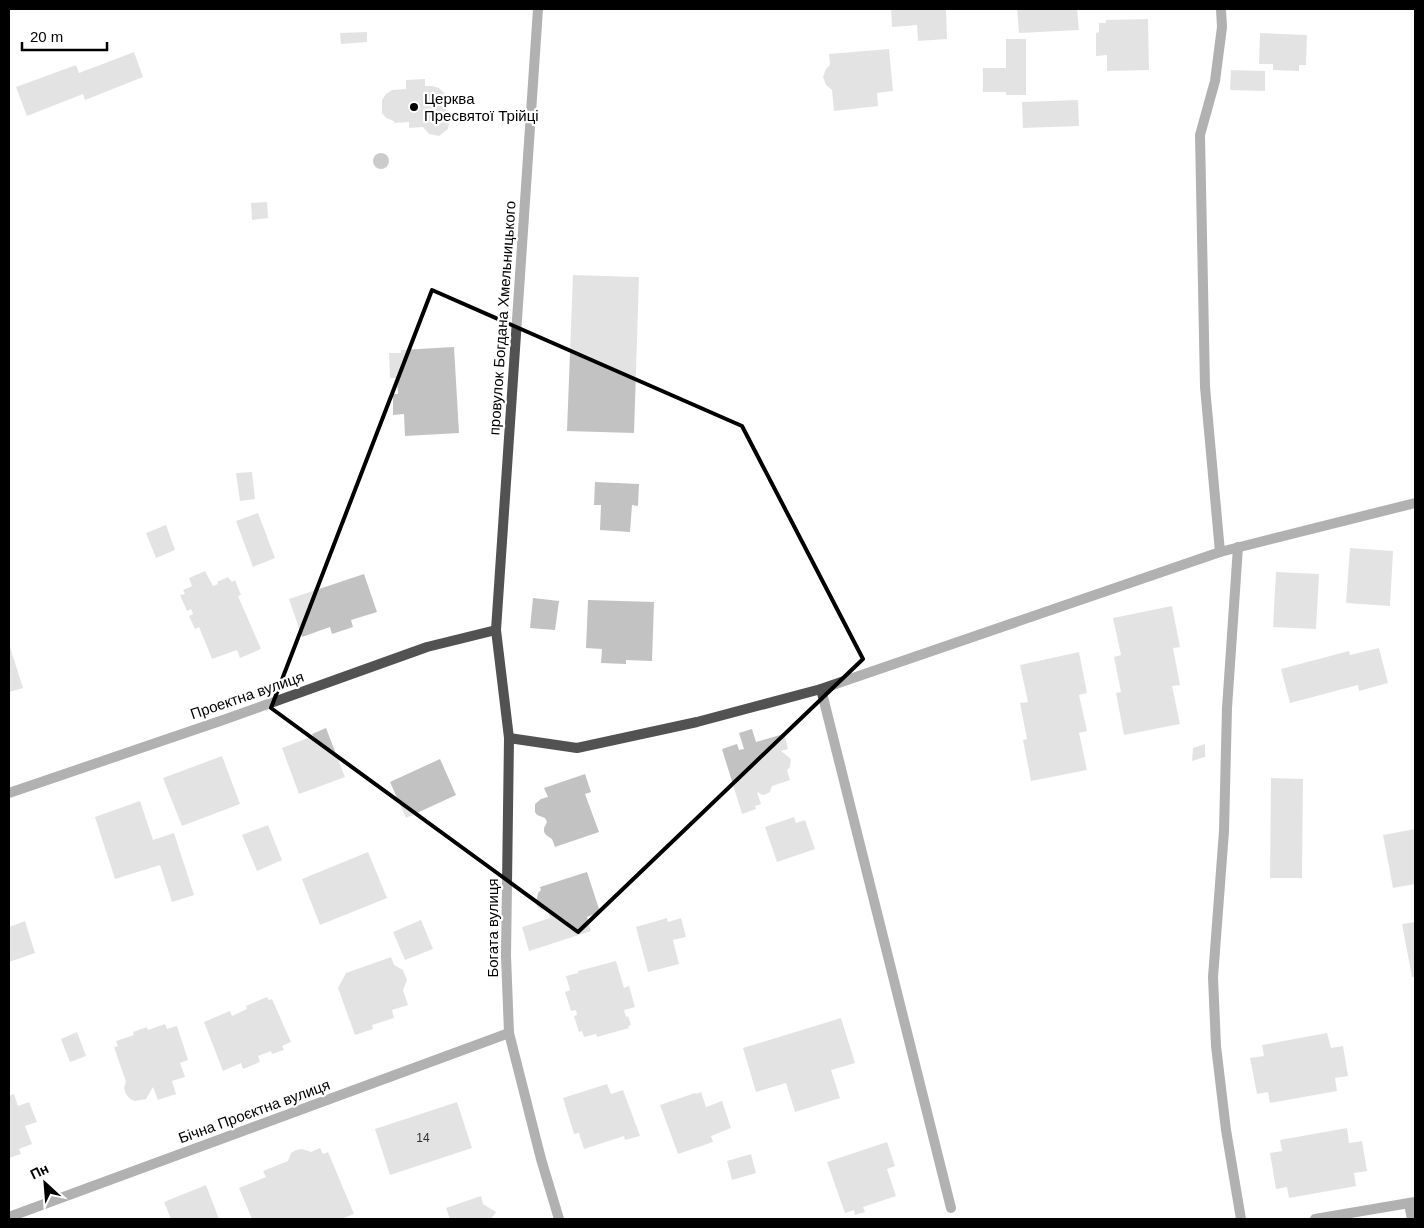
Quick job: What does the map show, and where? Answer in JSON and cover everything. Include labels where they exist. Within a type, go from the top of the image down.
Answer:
[{"type":"street","name":"провулок Богдана Хмельницького","points":[[496,630],[538,9]]},
{"type":"street","points":[[1220,552],[1205,387],[1200,135],[1215,81],[1222,27],[1221,9]]},
{"type":"street","points":[[510,738],[577,748],[697,722],[821,689],[1220,552],[1415,503]]},
{"type":"street","points":[[1238,548],[1227,708],[1224,831],[1213,977],[1216,1046],[1226,1130],[1241,1219]]},
{"type":"street","name":"Богата вулиця","points":[[496,630],[510,738],[506,956],[509,1033],[541,1159],[559,1219]]},
{"type":"street","name":"Проектна вулиця","points":[[9,794],[427,647],[496,630]]},
{"type":"street","points":[[821,689],[951,1208]]},
{"type":"street","name":"Бічна Проєктна вулиця","points":[[9,1217],[509,1033]]},
{"type":"street","points":[[1315,1219],[1412,1203],[1412,1219]]},
{"type":"highlighted area","points":[[432,290],[742,426],[863,659],[578,932],[271,708]]},
{"type":"building","points":[[891,9],[946,9],[947,39],[918,41],[917,25],[892,27]]},
{"type":"building","points":[[1017,9],[1077,9],[1079,30],[1019,33]]},
{"type":"building","points":[[1148,19],[1149,70],[1107,71],[1107,55],[1096,56],[1096,33],[1099,32],[1099,23],[1106,23],[1106,20]]},
{"type":"building","points":[[367,32],[367,42],[341,44],[340,33]]},
{"type":"building","points":[[1260,33],[1307,35],[1306,65],[1299,65],[1299,71],[1273,70],[1273,64],[1259,64]]},
{"type":"building","points":[[1006,39],[1026,39],[1026,95],[1006,95],[1006,92],[983,92],[983,68],[1006,68]]},
{"type":"building","points":[[889,49],[893,91],[877,93],[878,106],[834,111],[832,90],[826,85],[823,77],[830,65],[829,54]]},
{"type":"building","points":[[134,52],[143,77],[85,100],[83,94],[27,116],[16,87],[76,65],[79,73]]},
{"type":"building","points":[[1231,70],[1265,71],[1265,91],[1230,90]]},
{"type":"building","name":"Церква Пресвятої Трійці","points":[[425,79],[425,86],[439,88],[445,94],[448,101],[445,112],[449,123],[448,129],[439,136],[429,134],[423,127],[409,128],[409,122],[395,123],[386,118],[382,113],[382,100],[386,94],[392,90],[406,89],[406,80]]},
{"type":"building","points":[[1078,100],[1079,126],[1023,128],[1022,102]]},
{"type":"building","points":[[267,202],[268,218],[252,220],[251,203]]},
{"type":"building","points":[[573,275],[639,277],[634,433],[567,431]]},
{"type":"building","points":[[454,347],[459,433],[405,436],[404,414],[393,415],[393,394],[398,394],[397,378],[390,378],[389,353],[401,353],[401,350]]},
{"type":"building","points":[[252,472],[255,499],[240,501],[236,473]]},
{"type":"building","points":[[595,482],[639,484],[638,506],[632,505],[630,532],[600,530],[601,505],[594,505]]},
{"type":"building","points":[[258,513],[275,558],[253,567],[236,521]]},
{"type":"building","points":[[166,525],[175,550],[156,558],[146,533]]},
{"type":"building","points":[[1350,548],[1393,551],[1390,606],[1346,603]]},
{"type":"building","points":[[205,571],[213,586],[228,577],[232,582],[235,580],[241,595],[238,596],[261,649],[240,658],[237,650],[212,659],[199,627],[195,629],[189,616],[193,614],[191,609],[187,611],[180,595],[185,594],[183,590],[192,586],[189,578]]},
{"type":"building","points":[[1276,572],[1319,574],[1316,629],[1273,627]]},
{"type":"building","points":[[364,574],[377,612],[351,620],[353,627],[332,634],[330,627],[302,637],[289,599]]},
{"type":"building","points":[[533,598],[559,601],[555,630],[530,628]]},
{"type":"building","points":[[588,600],[654,602],[652,661],[626,660],[626,664],[601,663],[602,649],[586,648]]},
{"type":"building","points":[[1172,606],[1180,647],[1173,648],[1180,685],[1172,686],[1180,724],[1124,735],[1116,693],[1121,692],[1114,657],[1121,655],[1113,618]]},
{"type":"building","points":[[9,644],[23,688],[9,692]]},
{"type":"building","points":[[1379,648],[1388,683],[1359,691],[1358,685],[1290,703],[1281,669],[1349,651],[1350,655]]},
{"type":"building","points":[[1079,652],[1087,693],[1079,695],[1087,731],[1079,733],[1087,770],[1031,781],[1023,740],[1027,739],[1020,703],[1028,702],[1020,665]]},
{"type":"building","points":[[326,728],[345,777],[299,794],[282,748],[313,736],[312,734]]},
{"type":"building","points":[[752,729],[756,742],[784,734],[788,749],[781,751],[791,759],[790,767],[787,770],[790,780],[772,786],[770,792],[766,794],[763,795],[757,792],[761,804],[755,806],[756,809],[742,814],[722,749],[737,744],[739,750],[744,749],[739,733]]},
{"type":"building","points":[[1205,744],[1205,757],[1192,761],[1193,748]]},
{"type":"building","points":[[222,756],[240,804],[182,826],[163,778]]},
{"type":"building","points":[[440,759],[456,795],[406,818],[390,782]]},
{"type":"building","points":[[585,774],[591,792],[585,794],[599,832],[555,847],[552,839],[544,832],[547,822],[545,818],[537,815],[535,812],[535,804],[541,799],[548,797],[544,788]]},
{"type":"building","points":[[1271,778],[1303,779],[1302,878],[1270,878]]},
{"type":"building","points":[[140,801],[153,840],[174,833],[194,895],[172,902],[160,865],[115,879],[95,817]]},
{"type":"building","points":[[794,817],[796,823],[805,820],[815,849],[777,862],[765,827]]},
{"type":"building","points":[[268,825],[282,860],[257,871],[242,835]]},
{"type":"building","points":[[1415,829],[1415,884],[1393,888],[1383,835]]},
{"type":"building","points":[[368,852],[387,898],[320,925],[302,879]]},
{"type":"building","points":[[587,872],[600,912],[587,917],[591,931],[529,951],[522,927],[550,918],[548,912],[539,908],[536,904],[538,893],[541,890],[540,887]]},
{"type":"building","points":[[667,918],[668,922],[681,918],[686,937],[673,940],[679,964],[648,972],[636,927]]},
{"type":"building","points":[[421,920],[433,949],[405,960],[393,932]]},
{"type":"building","points":[[25,921],[35,953],[9,962],[9,927]]},
{"type":"building","points":[[1415,922],[1415,977],[1412,977],[1402,924]]},
{"type":"building","points":[[391,957],[394,965],[403,970],[407,980],[403,990],[408,1005],[392,1010],[394,1018],[372,1025],[373,1029],[355,1035],[338,988],[346,973]]},
{"type":"building","points":[[616,961],[624,988],[629,986],[635,1007],[624,1010],[631,1025],[628,1026],[629,1028],[597,1037],[596,1034],[584,1037],[582,1031],[579,1032],[574,1016],[577,1015],[576,1010],[571,1011],[565,992],[570,990],[566,976]]},
{"type":"building","points":[[267,997],[269,1000],[272,999],[291,1042],[282,1046],[284,1050],[272,1054],[271,1051],[258,1056],[260,1062],[243,1069],[241,1063],[223,1071],[204,1022],[230,1011],[232,1016],[247,1009],[246,1006]]},
{"type":"building","points":[[841,1018],[855,1063],[831,1070],[840,1098],[795,1112],[786,1083],[756,1092],[743,1048]]},
{"type":"building","points":[[165,1024],[167,1029],[177,1026],[188,1060],[180,1063],[185,1077],[172,1081],[176,1094],[158,1100],[153,1087],[146,1099],[135,1101],[130,1099],[124,1088],[126,1082],[114,1047],[118,1046],[116,1041],[134,1035],[133,1032],[147,1027],[148,1030]]},
{"type":"building","points":[[77,1032],[86,1056],[70,1062],[61,1039]]},
{"type":"building","points":[[1327,1033],[1331,1048],[1343,1046],[1348,1076],[1335,1078],[1337,1091],[1270,1103],[1268,1092],[1257,1094],[1250,1058],[1264,1056],[1262,1045]]},
{"type":"building","points":[[607,1084],[611,1094],[623,1090],[640,1136],[625,1140],[624,1136],[584,1149],[579,1133],[574,1134],[563,1098]]},
{"type":"building","points":[[701,1092],[706,1107],[722,1101],[731,1128],[711,1136],[713,1142],[678,1154],[660,1105]]},
{"type":"building","points":[[14,1094],[18,1106],[29,1102],[37,1122],[25,1126],[32,1144],[19,1149],[21,1154],[9,1158],[9,1096]]},
{"type":"building","points":[[457,1102],[472,1148],[390,1175],[375,1129]]},
{"type":"building","points":[[1347,1128],[1349,1143],[1362,1141],[1367,1171],[1354,1173],[1356,1186],[1289,1198],[1287,1187],[1276,1189],[1270,1153],[1282,1151],[1280,1140]]},
{"type":"building","points":[[887,1142],[895,1166],[887,1169],[896,1196],[863,1207],[865,1212],[855,1215],[854,1210],[845,1213],[827,1162]]},
{"type":"building","points":[[320,1148],[323,1154],[328,1152],[354,1214],[341,1219],[252,1219],[239,1188],[266,1177],[263,1171],[288,1161],[291,1153],[296,1150],[302,1149],[311,1152]]},
{"type":"building","points":[[751,1154],[756,1173],[732,1180],[727,1161]]},
{"type":"building","points":[[206,1185],[219,1219],[171,1219],[164,1202]]},
{"type":"building","points":[[481,1196],[483,1204],[496,1212],[491,1219],[450,1219],[446,1208]]},
{"type":"place","name":"Церква Пресвятої Трійці","points":[[414,107]]}]
